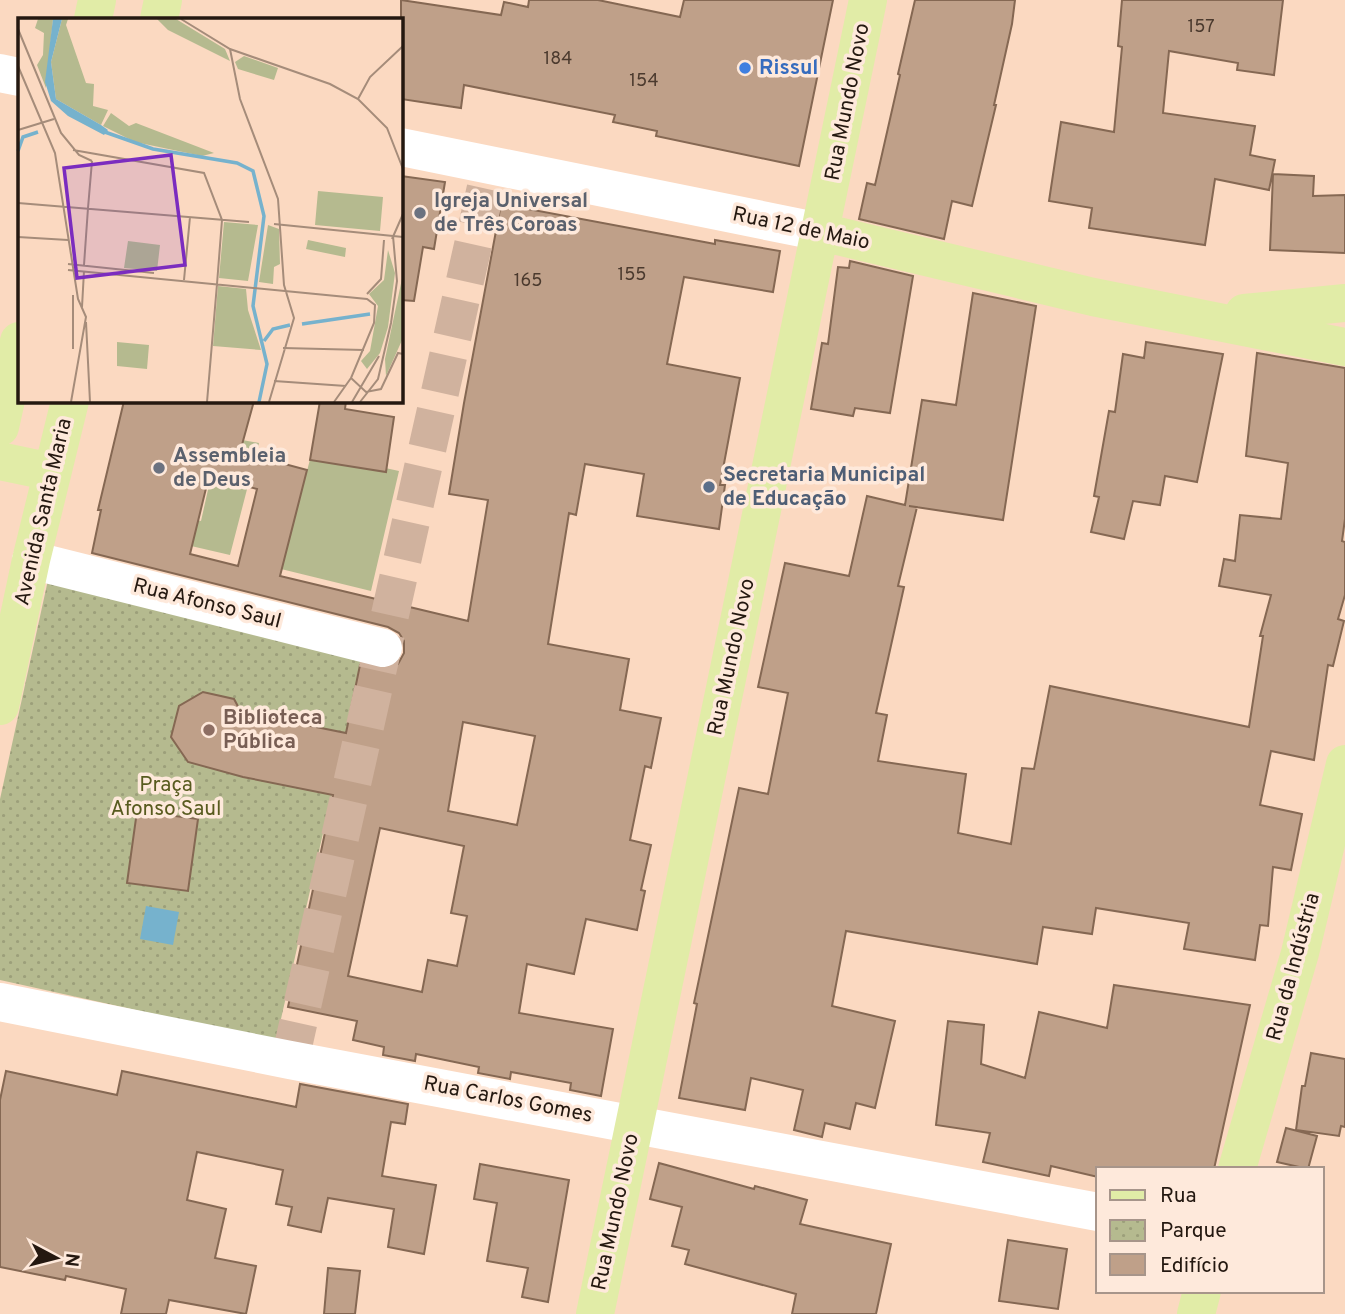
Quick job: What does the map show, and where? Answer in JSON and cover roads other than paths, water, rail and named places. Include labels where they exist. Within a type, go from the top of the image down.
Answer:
[{"type":"main road","points":[[93,18],[97,0]]},
{"type":"main road","points":[[159,18],[163,0]]},
{"type":"main road","name":"Rua Mundo Novo","points":[[595,1314],[868,0]]},
{"type":"main road","name":"Rua 12 de Maio","points":[[821,232],[1093,297],[1345,347]]},
{"type":"main road","name":"Rua 12 de Maio","points":[[1200,317],[1345,303]]},
{"type":"main road","points":[[0,427],[18,346]]},
{"type":"main road","name":"Avenida Santa Maria","points":[[0,706],[10,621],[31,560],[70,402]]},
{"type":"main road","points":[[0,461],[52,472]]},
{"type":"main road","name":"Rua da Indústria","points":[[1238,1167],[1300,953],[1345,764]]},
{"type":"main road","points":[[1196,1314],[1201,1293]]},
{"type":"street","points":[[0,73],[18,77]]},
{"type":"street","name":"Rua 12 de Maio","points":[[402,146],[821,232]]},
{"type":"street","name":"Rua Afonso Saul","points":[[31,560],[383,648]]},
{"type":"street","name":"Rua Carlos Gomes","points":[[0,1002],[290,1060],[1096,1212]]},
{"type":"water","points":[[146,906],[179,912],[173,945],[140,939]]},
{"type":"tunnel","points":[[290,1060],[491,165]]},
{"type":"place","name":"Rissul","points":[[745,68]]},
{"type":"place","name":"Igreja Universal de Três Coroas","points":[[420,213]]},
{"type":"place","name":"Assembleia de Deus","points":[[159,468]]},
{"type":"place","name":"Secretaria Municipal de Educação","points":[[709,487]]},
{"type":"place","name":"Biblioteca Pública","points":[[209,730]]},
{"type":"park label","name":"Praça Afonso Saul","points":[[166,797]]}]
